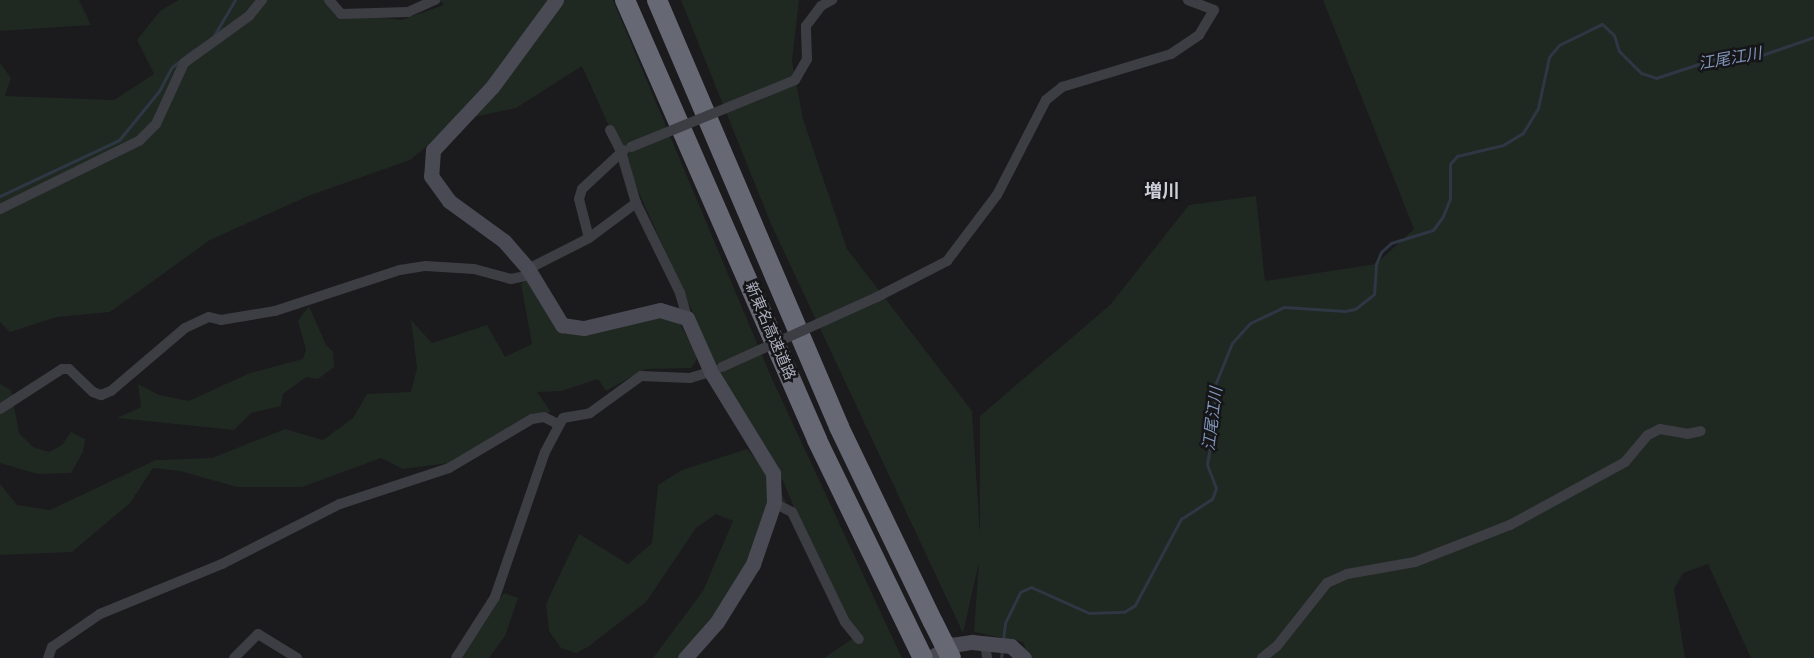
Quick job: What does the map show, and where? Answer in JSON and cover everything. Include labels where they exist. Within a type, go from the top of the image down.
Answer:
[{"type":"highway","name":"新東名高速道路","points":[[625,0],[817,440],[923,658]]},
{"type":"highway","name":"新東名高速道路","points":[[657,0],[839,427],[951,658]]},
{"type":"street","points":[[0,209],[139,141],[156,124],[184,63],[249,16],[262,0]]},
{"type":"street","points":[[329,0],[341,14],[408,12],[435,0]]},
{"type":"street","points":[[556,0],[492,87],[443,136],[430,163],[437,190],[504,241],[529,272],[554,318],[571,328],[660,310],[687,318]]},
{"type":"street","points":[[589,238],[579,199],[582,189],[626,150],[795,80],[807,58],[806,27],[821,6],[831,0]]},
{"type":"street","points":[[456,658],[495,597],[544,452],[563,418],[590,413],[640,376],[690,378],[717,369],[877,297],[947,261],[997,195],[1046,100],[1062,87],[1171,54],[1199,35],[1214,10],[1188,0]]},
{"type":"street","points":[[610,130],[626,150],[636,203],[680,293],[687,318],[773,473],[774,503],[764,540],[740,590],[685,658]]},
{"type":"street","points":[[0,409],[62,369],[69,369],[93,392],[101,395],[111,391],[186,328],[209,317],[221,320],[275,311],[400,270],[426,266],[474,269],[512,279],[529,272],[589,238],[636,203]]},
{"type":"street","points":[[48,658],[52,647],[100,615],[222,564],[339,504],[448,468],[532,419],[544,417],[558,424]]},
{"type":"street","points":[[1262,658],[1277,646],[1328,583],[1347,574],[1415,562],[1510,525],[1625,462],[1648,435],[1660,429],[1687,434],[1701,431]]},
{"type":"street","points":[[774,503],[792,512],[845,622],[860,639]]},
{"type":"street","points":[[234,658],[258,634],[297,658]]},
{"type":"street","points":[[930,658],[952,645],[986,651],[1011,646],[1024,658]]},
{"type":"shaded area","points":[[0,0],[79,0],[91,25],[0,31]]},
{"type":"shaded area","points":[[179,0],[334,0],[335,12],[401,20],[444,5],[440,0],[613,0],[772,379],[902,658],[824,658],[855,637],[820,570],[783,481],[719,371],[582,66],[516,108],[459,120],[410,160],[308,196],[210,240],[110,312],[57,317],[10,332],[0,322],[0,63],[11,78],[5,96],[114,100],[154,74],[137,40],[160,11]]},
{"type":"shaded area","points":[[681,0],[799,0],[792,61],[803,119],[847,249],[972,411],[980,535],[980,416],[1110,305],[1189,205],[1256,196],[1265,281],[1376,264],[1414,229],[1323,0],[1814,0],[1814,658],[1751,658],[1708,564],[1683,573],[1674,589],[1685,658],[1029,658],[1023,642],[974,632],[979,562],[963,633],[771,224]]},
{"type":"shaded area","points":[[526,280],[541,294],[564,329],[674,312],[697,356],[695,363],[691,368],[645,369],[606,391],[598,379],[561,391],[537,392],[551,412],[526,417],[449,463],[403,469],[381,458],[302,487],[237,487],[180,471],[153,468],[130,503],[72,552],[0,555],[0,484],[17,505],[50,510],[156,460],[212,458],[285,429],[323,440],[353,418],[367,394],[411,392],[417,368],[411,320],[432,343],[487,325],[505,357],[532,344],[521,284]]},
{"type":"shaded area","points":[[309,306],[326,345],[333,352],[334,367],[318,379],[306,377],[283,394],[281,406],[251,413],[234,430],[117,418],[141,407],[138,384],[159,395],[189,401],[250,373],[303,359],[306,350],[298,321]]},
{"type":"shaded area","points":[[0,384],[11,390],[19,433],[33,447],[49,452],[62,445],[71,432],[85,439],[83,452],[71,473],[38,474],[0,463]]},
{"type":"shaded area","points":[[747,449],[774,479],[786,502],[773,509],[737,594],[681,658],[653,658],[703,591],[733,521],[716,514],[696,528],[646,602],[588,647],[576,653],[561,648],[549,631],[546,604],[579,534],[628,564],[652,543],[658,485],[682,470]]},
{"type":"shaded area","points":[[504,593],[518,598],[505,636],[489,658],[457,658]]},
{"type":"waterway","points":[[213,37],[235,0]]},
{"type":"waterway","name":"江尾江川","points":[[1003,640],[1005,623],[1020,592],[1031,587],[1089,613],[1124,612],[1135,605],[1181,519],[1212,499],[1216,488],[1207,464],[1215,419],[1215,385],[1232,343],[1250,323],[1284,307],[1345,311],[1355,309],[1374,294],[1376,264],[1381,252],[1391,243],[1433,230],[1443,216],[1450,199],[1450,164],[1457,156],[1503,145],[1523,133],[1538,108],[1549,57],[1559,45],[1602,24],[1614,35],[1619,51],[1641,73],[1656,78],[1714,59],[1756,57],[1814,37]]},
{"type":"waterway","points":[[0,196],[119,140],[159,91],[172,67],[195,49]]},
{"type":"waterway","name":"江尾江川","points":[[1001,658],[1002,650]]},
{"type":"district","name":"増川","points":[[1162,191]]}]
